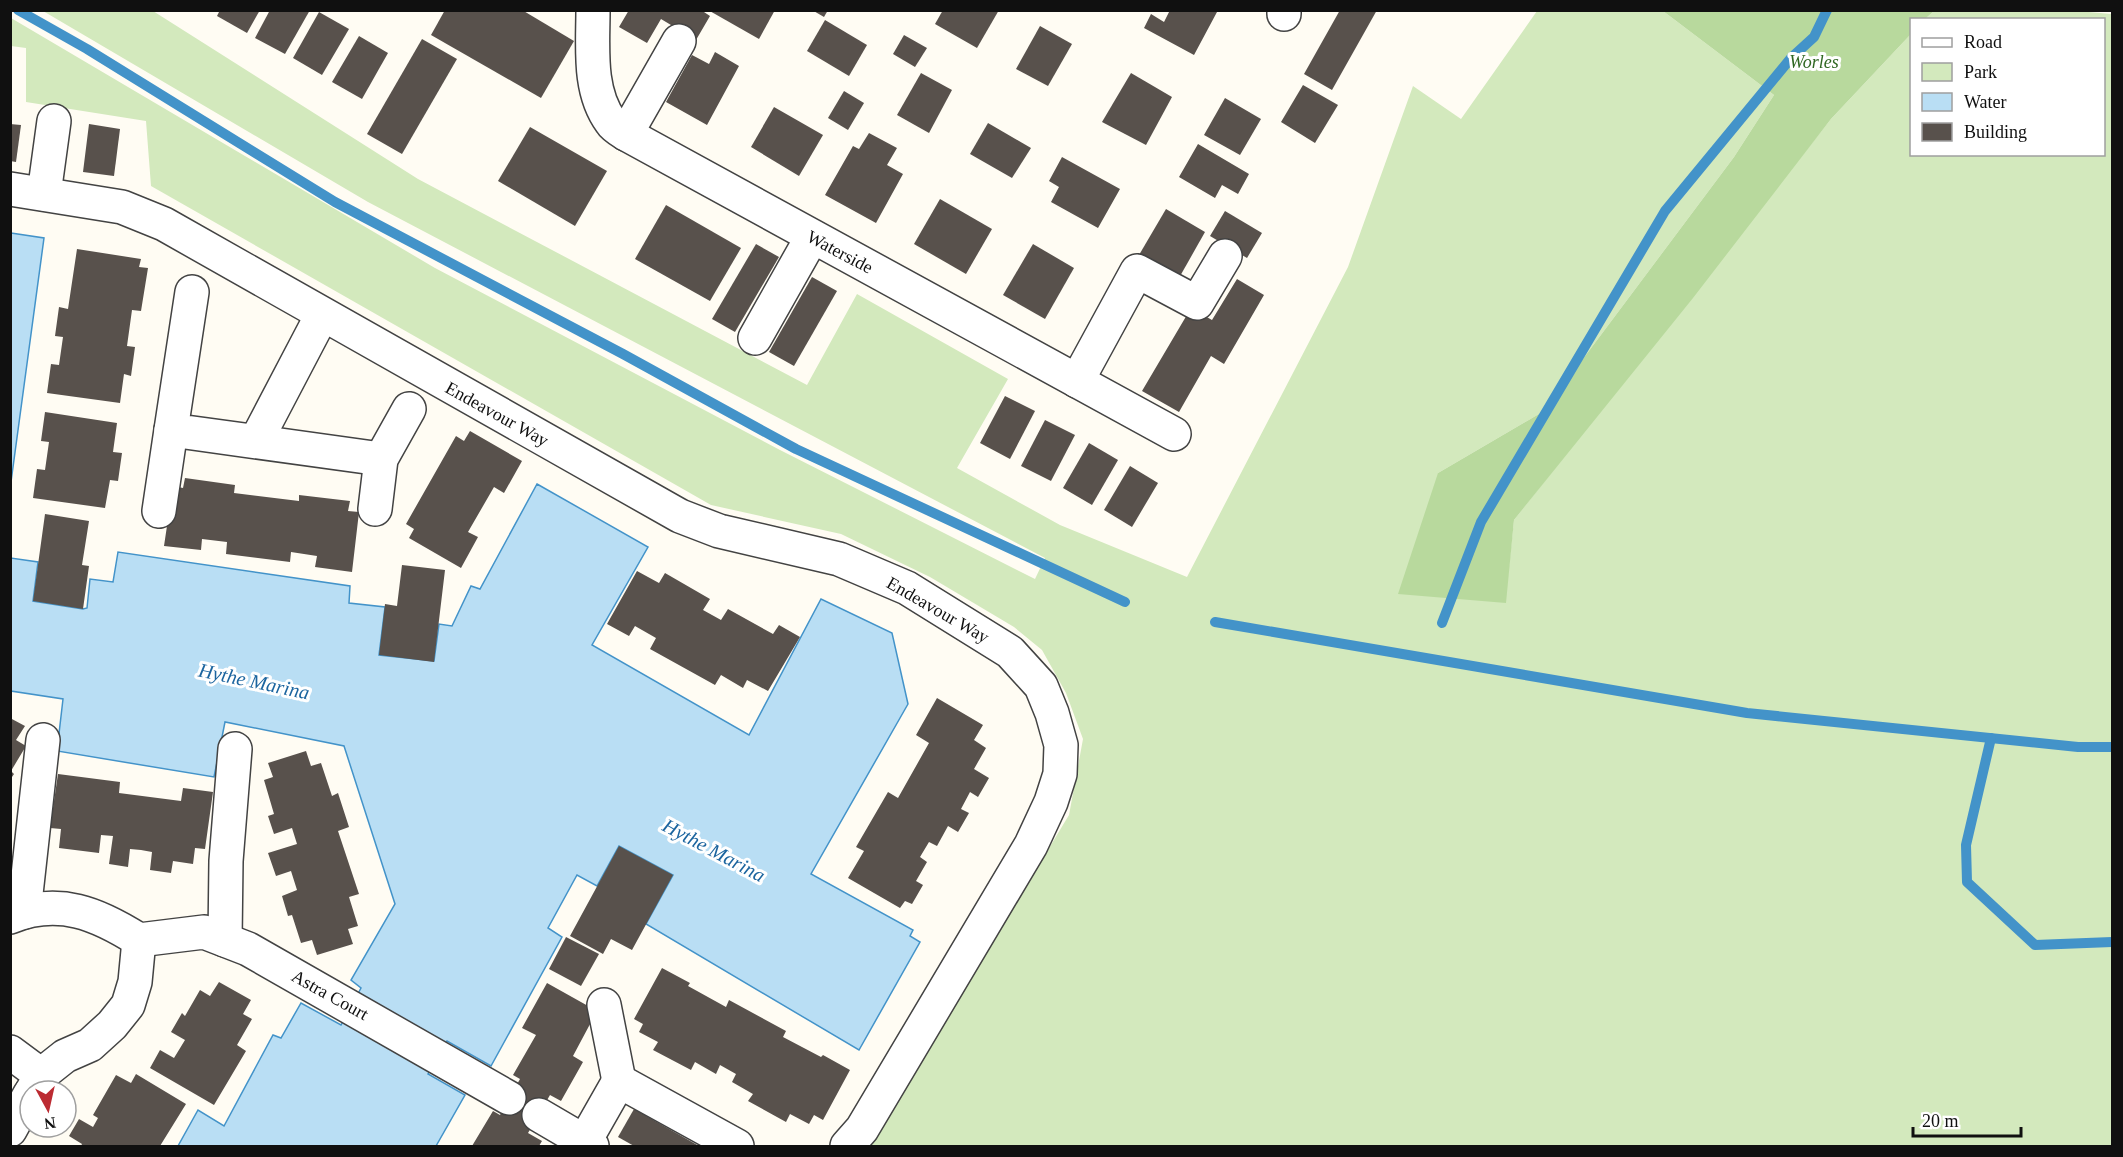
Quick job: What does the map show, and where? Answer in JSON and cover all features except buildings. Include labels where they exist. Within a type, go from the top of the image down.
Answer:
[{"type":"street","name":"Waterside","points":[[593,10],[593,60],[598,97],[611,123],[626,134],[1174,434]]},
{"type":"street","points":[[626,134],[679,42]]},
{"type":"street","points":[[44,194],[54,121]]},
{"type":"street","name":"Endeavour Way","points":[[10,189],[122,207],[164,224],[680,516],[719,531],[839,559],[907,588],[1010,652],[1041,686],[1052,713],[1060,745],[1060,774],[1051,802],[1031,845],[862,1129],[847,1146]]},
{"type":"street","points":[[756,338],[813,237]]},
{"type":"street","points":[[1077,381],[1137,271],[1197,303],[1225,256]]},
{"type":"street","points":[[159,511],[192,292]]},
{"type":"street","points":[[256,441],[322,315]]},
{"type":"street","points":[[375,509],[381,459],[409,409]]},
{"type":"street","points":[[171,429],[381,459]]},
{"type":"street","points":[[42,1079],[64,1056],[90,1045],[112,1025],[128,1005],[135,982],[139,940],[110,922],[76,910],[45,908],[17,915],[43,740]]},
{"type":"street","points":[[225,940],[226,861],[235,749]]},
{"type":"street","name":"Astra Court","points":[[139,940],[204,932],[248,949],[509,1098]]},
{"type":"street","points":[[538,1115],[586,1145],[620,1082],[604,1005]]},
{"type":"street","points":[[10,1052],[29,1079]]},
{"type":"street","points":[[620,1082],[737,1146]]},
{"type":"street","points":[[10,1130],[18,1116]]},
{"type":"green space","points":[[2065,10],[2112,14],[2112,1146],[869,1146],[1069,815],[1083,739],[1066,693],[1042,650],[1014,627],[930,577],[841,534],[711,505],[151,186],[146,121],[26,102],[26,48],[11,46],[11,18],[435,268],[780,450],[1035,579],[1045,558],[368,202],[43,11],[153,11],[418,179],[807,385],[857,294],[1008,379],[957,468],[1060,525],[1187,577],[1348,267],[1413,86],[1461,119],[1537,11],[1663,11],[1774,95],[1734,157],[1544,411],[1438,473],[1505,603],[1514,520],[1831,119],[1910,35],[1910,156],[2105,156],[2105,18],[1926,18],[1934,11]]},
{"type":"green space","name":"Worles","points":[[1663,11],[1934,11],[1926,18],[1910,18],[1910,35],[1831,119],[1693,298],[1514,520],[1506,603],[1398,594],[1438,473],[1544,411],[1734,157],[1774,95]]},
{"type":"water","points":[[10,233],[44,238],[11,482]]},
{"type":"water","name":"Hythe Marina","points":[[537,484],[648,547],[592,645],[749,735],[821,599],[892,633],[908,704],[811,874],[913,930],[910,936],[920,942],[859,1050],[646,924],[673,875],[619,846],[597,886],[577,875],[548,928],[562,937],[491,1066],[447,1041],[428,1074],[465,1095],[436,1146],[178,1146],[198,1110],[224,1126],[273,1035],[281,1038],[301,1003],[341,1025],[361,988],[351,980],[395,904],[344,746],[225,722],[214,777],[57,751],[63,699],[11,691],[11,558],[38,562],[33,601],[83,609],[87,608],[90,579],[113,582],[118,552],[350,586],[349,603],[385,607],[379,655],[434,661],[439,624],[452,626],[471,586],[480,589]]},
{"type":"waterway","points":[[18,10],[87,49],[335,202],[623,354],[796,449],[1125,602]]},
{"type":"waterway","points":[[1442,623],[1481,522],[1665,211],[1791,58],[1814,37],[1827,10]]},
{"type":"waterway","points":[[1215,622],[1747,713],[2078,747],[2112,747]]},
{"type":"waterway","points":[[1991,738],[1966,845],[1967,882],[2035,945],[2112,942]]}]
